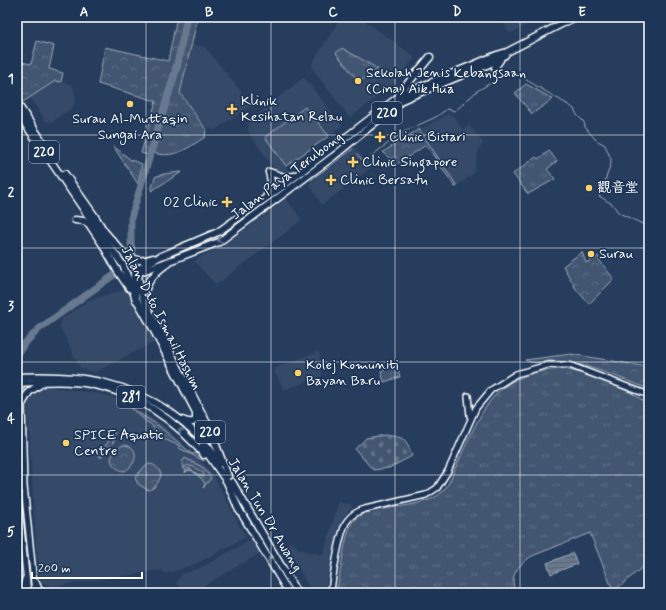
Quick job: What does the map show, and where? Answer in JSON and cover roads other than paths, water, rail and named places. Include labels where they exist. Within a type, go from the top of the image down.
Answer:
[{"type":"main road","name":"Jalan Paya Terubong","points":[[136,273],[219,242],[334,156],[408,97],[489,64],[575,17]]},
{"type":"main road","name":"Jalan Paya Terubong","points":[[136,273],[140,268],[159,257],[216,234],[297,175],[392,101],[405,93],[497,55],[506,54]]},
{"type":"main road","points":[[497,74],[495,67],[506,54]]},
{"type":"main road","points":[[392,101],[409,84],[430,57]]},
{"type":"main road","name":"Jalan Dato Ismail Hashim","points":[[17,103],[104,231],[131,259],[144,303],[209,427],[228,476]]},
{"type":"main road","name":"Jalan Dato Ismail Hashim","points":[[17,112],[125,268],[132,293],[151,325],[204,428],[203,440]]},
{"type":"main road","points":[[266,198],[272,186],[269,172],[284,177],[297,175]]},
{"type":"main road","points":[[75,220],[84,221],[89,224],[132,293]]},
{"type":"main road","points":[[131,259],[141,261],[159,257]]},
{"type":"main road","points":[[144,303],[145,292],[154,275],[175,259]]},
{"type":"main road","points":[[125,268],[130,273],[136,273],[134,282],[136,300]]},
{"type":"main road","name":"Jalan Tun Dr Awang","points":[[18,381],[24,376],[80,379],[116,386],[155,403],[179,419],[203,440],[216,456],[297,593]]},
{"type":"main road","name":"Jalan Tun Dr Awang","points":[[18,381],[71,382],[100,386],[131,397],[152,408],[180,429],[216,470],[290,593]]},
{"type":"main road","points":[[22,404],[33,388],[45,382]]},
{"type":"main road","points":[[179,419],[194,422],[197,418],[195,411]]},
{"type":"main road","points":[[203,440],[203,447],[227,482],[239,510]]},
{"type":"street","points":[[327,593],[331,591],[342,533],[346,522],[350,517],[356,512],[365,509],[426,495],[437,488],[446,476],[470,419],[480,402],[491,390],[509,378],[523,372],[548,365],[563,364],[575,366],[649,395]]},
{"type":"street","points":[[18,381],[22,404],[24,486],[35,593]]},
{"type":"street","points":[[470,419],[471,412],[469,398],[475,402],[480,402]]},
{"type":"street","points":[[17,473],[28,593]]},
{"type":"street","points":[[19,593],[23,587],[26,574]]},
{"type":"street","points":[[34,577],[38,587],[44,593]]},
{"type":"waterway","points":[[17,355],[24,344],[40,328],[114,275],[131,259],[133,253],[131,244],[131,218],[176,70],[187,17]]},
{"type":"waterway","points":[[371,156],[405,131],[436,117],[447,109],[455,111],[477,91],[503,76],[510,70],[574,109],[577,115],[584,122],[585,127],[596,140],[605,145],[611,159],[611,163],[599,196],[612,204],[619,213],[649,227]]},
{"type":"waterway","points":[[311,180],[353,149]]},
{"type":"waterway","points":[[357,154],[363,161]]},
{"type":"waterway","points":[[296,190],[302,187]]},
{"type":"place","name":"Sekolah Jenis Kebangsaan (Cina) Aik Hua","points":[[358,81]]},
{"type":"place","name":"Surau Al-Muttaqin Sungai Ara","points":[[130,104]]},
{"type":"place","name":"Klinik Kesihatan Relau","points":[[232,109]]},
{"type":"place","name":"Clinic Bistari","points":[[380,137]]},
{"type":"place","name":"Clinic Singapore","points":[[353,162]]},
{"type":"place","name":"Clinic Bersatu","points":[[331,180]]},
{"type":"place","name":"觀音堂","points":[[589,188]]},
{"type":"place","name":"O2 Clinic","points":[[227,202]]},
{"type":"place","name":"Surau","points":[[591,254]]},
{"type":"place","name":"Kolej Komuniti Bayan Baru","points":[[298,373]]},
{"type":"place","name":"SPICE Aquatic Centre","points":[[66,443]]}]
